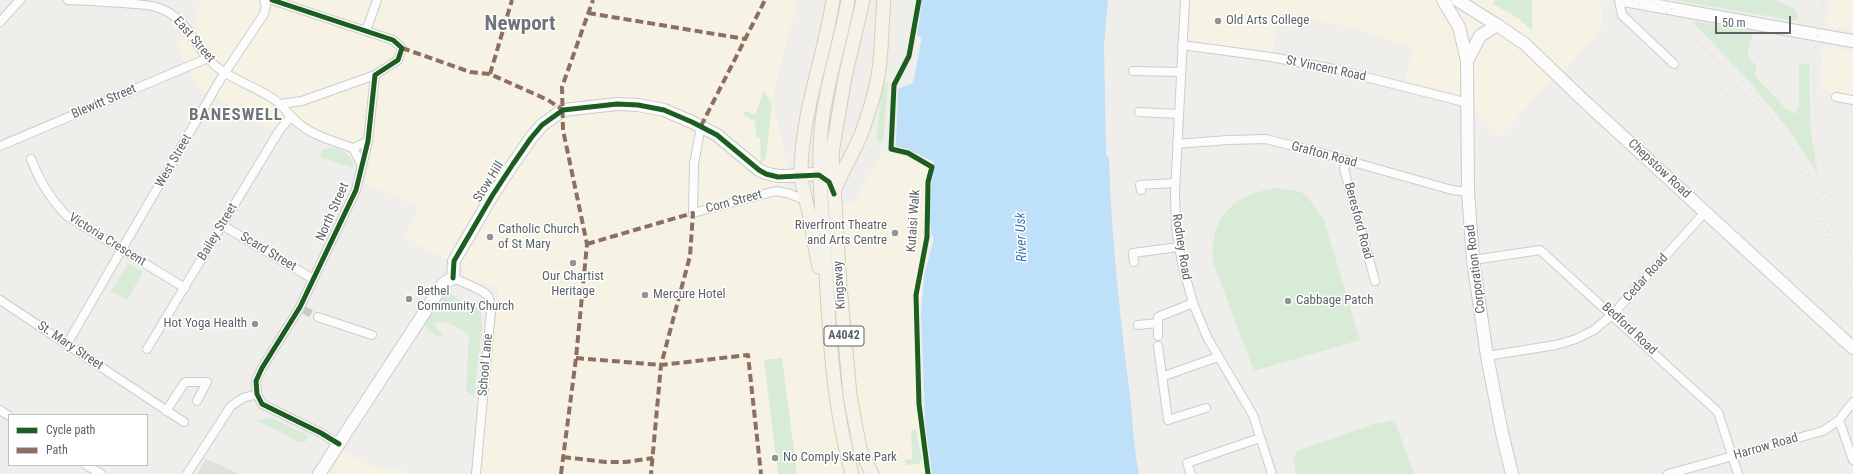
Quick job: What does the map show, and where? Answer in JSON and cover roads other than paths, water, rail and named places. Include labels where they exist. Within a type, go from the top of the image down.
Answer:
[{"type":"main road","name":"A4042","points":[[829,324],[801,175],[809,104],[830,20],[833,0]]},
{"type":"main road","name":"Kingsway","points":[[848,0],[824,107],[820,175],[829,324],[839,412],[852,474]]},
{"type":"main road","name":"Kingsway","points":[[863,0],[838,113],[832,153],[840,285],[850,395],[860,449],[872,474]]},
{"type":"main road","name":"A4042","points":[[834,194],[843,169],[857,146],[877,78],[880,61],[884,0]]},
{"type":"street","points":[[0,22],[20,0]]},
{"type":"street","name":"East Street","points":[[68,0],[126,3],[159,7],[182,22],[208,58],[225,72],[259,90],[281,104],[302,126],[320,136],[353,148]]},
{"type":"street","name":"West Street","points":[[67,344],[123,250],[225,72],[264,14],[266,6],[264,0]]},
{"type":"street","points":[[272,0],[393,40],[402,48],[400,57],[395,64],[375,75],[302,101],[281,104]]},
{"type":"street","points":[[366,31],[377,0]]},
{"type":"street","name":"Rodney Road","points":[[1186,0],[1180,72],[1175,183],[1175,212],[1179,247],[1186,282],[1193,303],[1207,337],[1249,407],[1272,474]]},
{"type":"street","name":"Corporation Road","points":[[1443,0],[1459,28],[1467,61],[1468,192],[1473,260],[1487,356],[1502,433],[1512,474]]},
{"type":"street","name":"Chepstow Road","points":[[1457,0],[1497,25],[1537,55],[1581,98],[1853,348]]},
{"type":"street","points":[[1619,0],[1622,15],[1674,64]]},
{"type":"street","points":[[1624,0],[1853,41]]},
{"type":"street","points":[[1467,61],[1480,36],[1497,25]]},
{"type":"street","name":"St Vincent Road","points":[[1182,45],[1271,57],[1334,69],[1468,103]]},
{"type":"street","name":"Blewitt Street","points":[[0,146],[208,58]]},
{"type":"street","points":[[1132,71],[1180,72]]},
{"type":"street","name":"North Street","points":[[256,394],[256,381],[262,368],[302,309],[313,279],[356,190],[368,141],[375,75]]},
{"type":"street","points":[[1836,97],[1853,100]]},
{"type":"street","name":"Stow Hill","points":[[453,278],[454,261],[492,196],[531,138],[542,125],[563,110],[617,104],[638,105],[664,110],[702,126]]},
{"type":"street","points":[[1139,112],[1178,114]]},
{"type":"street","name":"Bailey Street","points":[[147,349],[279,131],[291,116]]},
{"type":"street","points":[[702,126],[717,135],[759,170],[766,174],[782,177],[820,175],[829,182],[834,194]]},
{"type":"street","name":"Corn Street","points":[[702,126],[694,164],[693,213],[776,191],[787,193],[805,200]]},
{"type":"street","name":"Grafton Road","points":[[1177,144],[1266,139],[1452,190],[1468,192]]},
{"type":"street","points":[[362,166],[353,148],[368,141]]},
{"type":"street","points":[[782,177],[793,170],[802,156]]},
{"type":"street","name":"Victoria Crescent","points":[[31,159],[37,174],[53,200],[67,216],[77,224],[185,288]]},
{"type":"street","name":"Beresford Road","points":[[1347,161],[1344,169],[1375,281]]},
{"type":"street","name":"Corn Street","points":[[776,191],[782,177]]},
{"type":"street","points":[[1141,190],[1140,185],[1175,183]]},
{"type":"street","name":"Cedar Road","points":[[1487,356],[1556,345],[1576,339],[1594,330],[1613,314],[1705,212]]},
{"type":"street","name":"Scard Street","points":[[222,225],[313,279]]},
{"type":"street","points":[[1134,262],[1133,253],[1179,247]]},
{"type":"street","name":"Bedford Road","points":[[1473,260],[1540,250],[1613,314],[1718,412],[1738,474]]},
{"type":"street","points":[[319,474],[444,284],[453,278]]},
{"type":"street","name":"School Lane","points":[[453,278],[481,292],[490,300],[491,311],[476,474]]},
{"type":"street","name":"St. Mary Street","points":[[0,300],[184,422]]},
{"type":"street","points":[[1158,336],[1158,317],[1193,303]]},
{"type":"street","points":[[318,317],[372,336]]},
{"type":"street","points":[[1138,325],[1157,323]]},
{"type":"street","points":[[1158,346],[1164,376],[1168,420],[1206,408]]},
{"type":"street","points":[[1164,376],[1218,357]]},
{"type":"street","points":[[166,411],[185,382],[207,382],[197,400]]},
{"type":"street","points":[[187,474],[231,406],[243,398],[256,394],[262,404],[321,433],[339,444]]},
{"type":"street","name":"Harrow Road","points":[[1668,474],[1823,431],[1839,420],[1853,402]]},
{"type":"street","points":[[1839,420],[1853,460]]},
{"type":"street","points":[[1191,474],[1187,463],[1260,438]]},
{"type":"street","points":[[88,466],[100,474]]},
{"type":"water","name":"River Usk","points":[[922,0],[1108,0],[1104,46],[1106,154],[1109,158],[1116,274],[1134,442],[1139,474],[932,474],[925,421],[921,313],[924,276],[934,238],[931,234],[928,213],[934,162],[908,149],[896,146],[898,89],[913,83],[922,37],[917,36]]},
{"type":"tunnel","points":[[304,310],[318,317]]},
{"type":"railway","points":[[1634,0],[1668,31],[1700,64],[1758,134],[1785,171],[1809,210],[1853,291]]},
{"type":"railway","points":[[1653,0],[1731,77],[1765,120],[1812,190],[1853,262]]},
{"type":"railway","points":[[1663,0],[1674,11]]},
{"type":"railway","points":[[1824,0],[1816,52],[1814,78],[1815,105],[1821,157],[1836,207]]},
{"type":"railway","points":[[1738,77],[1800,158],[1853,246]]},
{"type":"railway","points":[[1806,195],[1853,276]]},
{"type":"place","name":"Old Arts College","points":[[1218,21]]},
{"type":"place","name":"Riverfront Theatre and Arts Centre","points":[[895,233]]},
{"type":"place","name":"Catholic Church of St Mary","points":[[490,237]]},
{"type":"place","name":"Our Chartist Heritage","points":[[573,263]]},
{"type":"place","name":"Mercure Hotel","points":[[645,295]]},
{"type":"place","name":"Bethel Community Church","points":[[409,299]]},
{"type":"place","name":"Cabbage Patch","points":[[1288,301]]},
{"type":"place","name":"Hot Yoga Health","points":[[255,324]]},
{"type":"place","name":"No Comply Skate Park","points":[[775,458]]},
{"type":"district","name":"Newport","points":[[520,25]]},
{"type":"district","name":"BANESWELL","points":[[236,116]]}]
